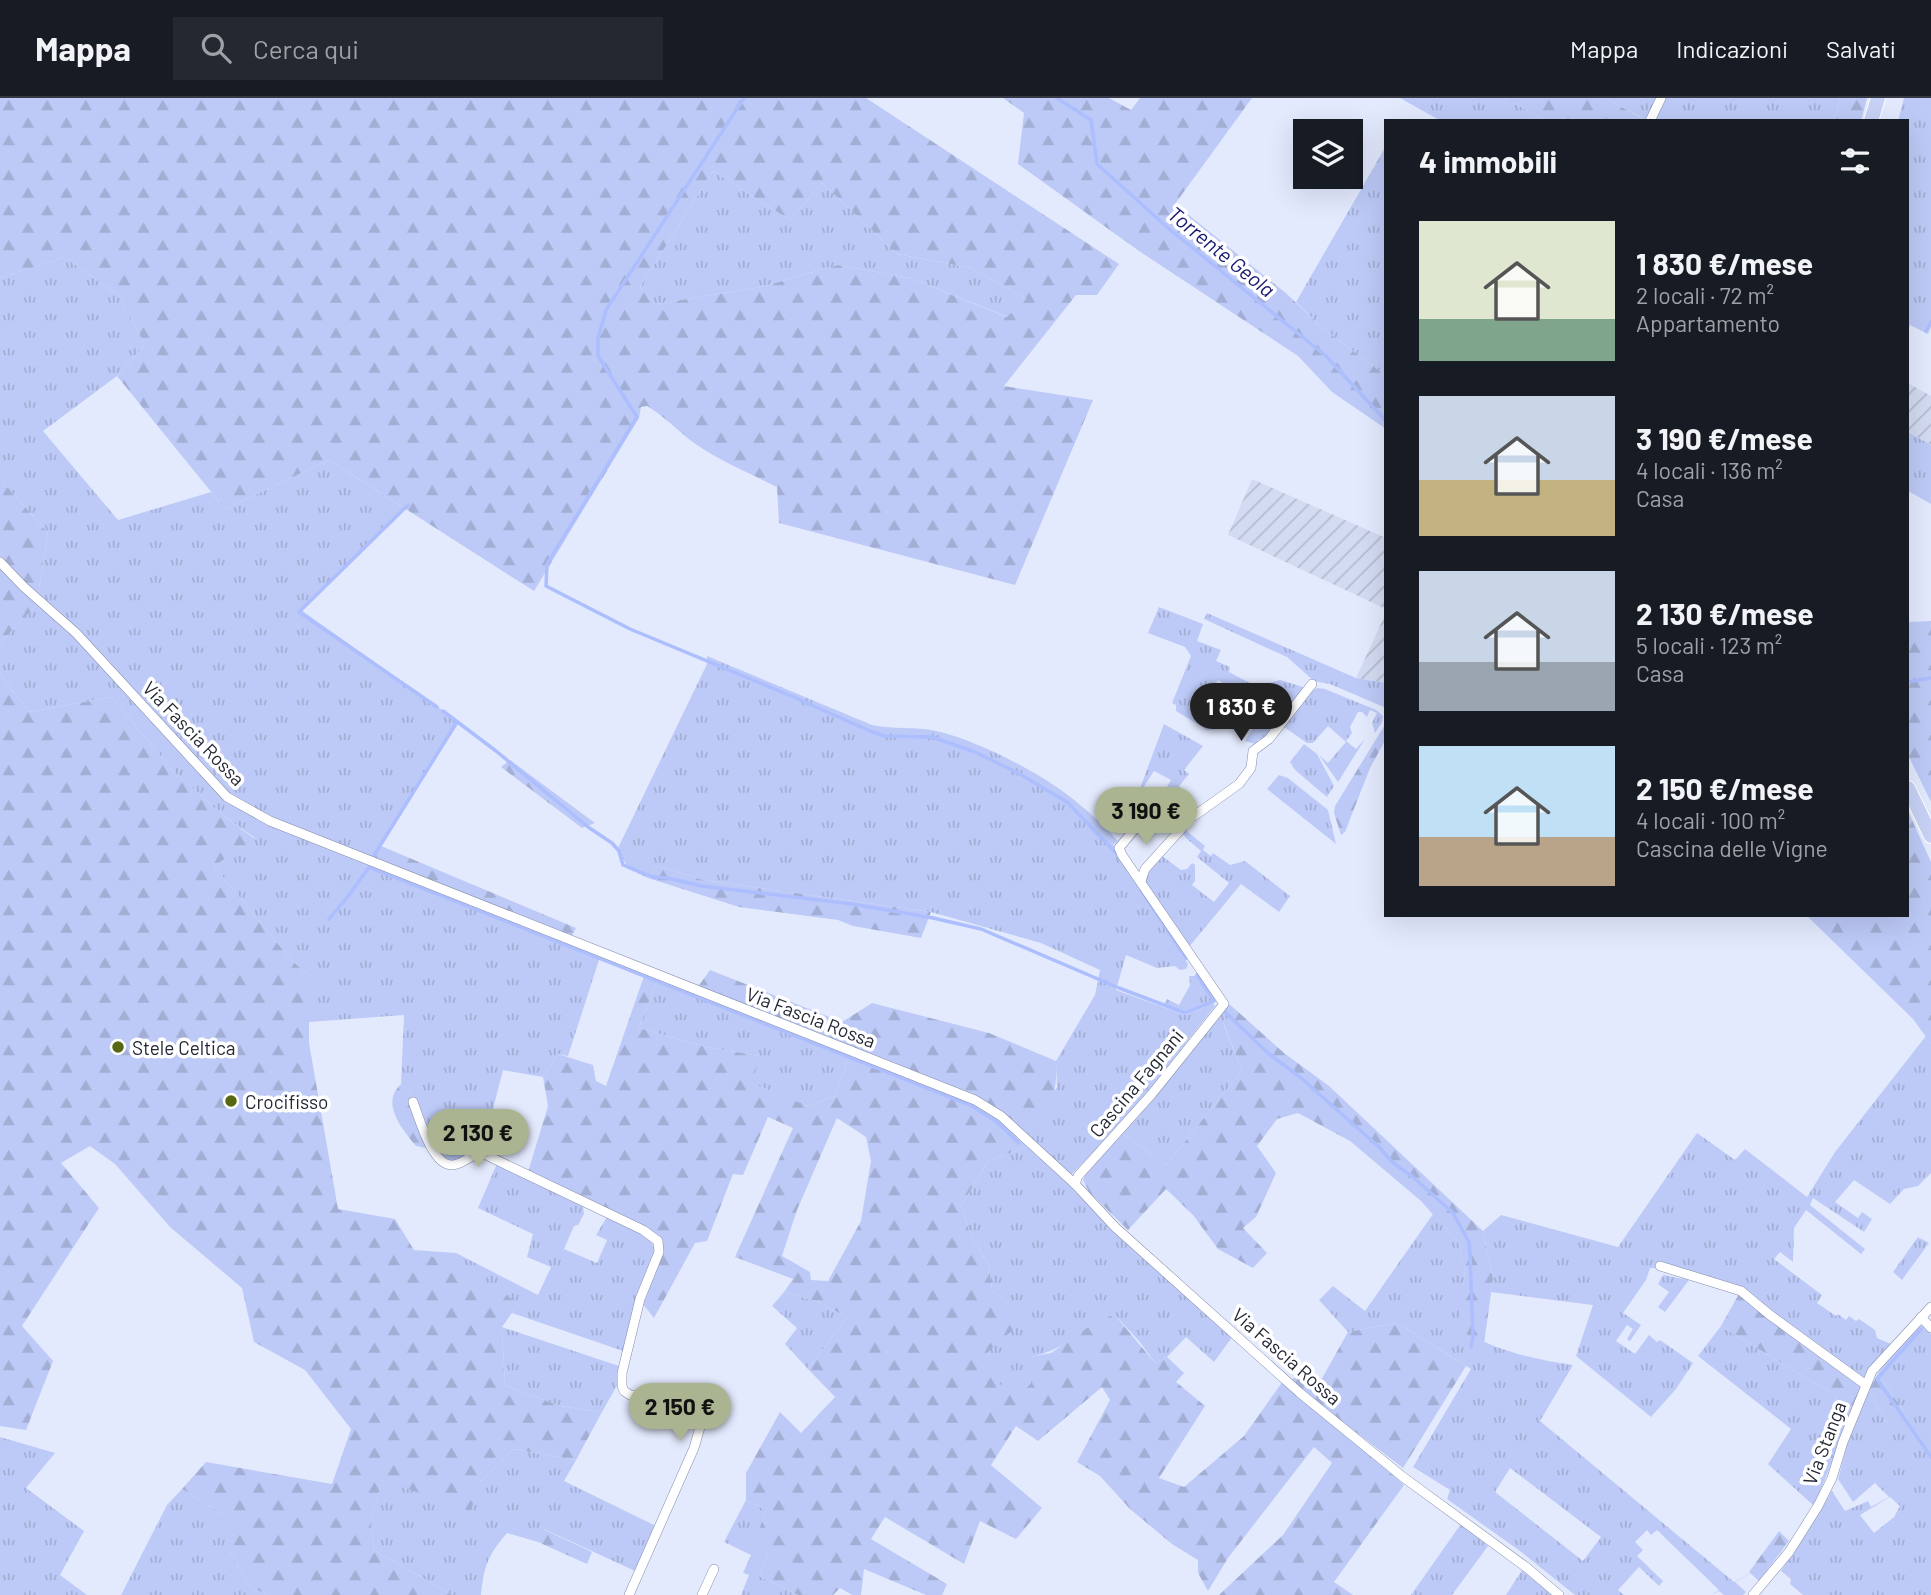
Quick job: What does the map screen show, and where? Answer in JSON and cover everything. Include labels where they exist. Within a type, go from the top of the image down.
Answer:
[{"type":"highway","points":[[1872,119],[1878,98]]},
{"type":"highway","points":[[1909,790],[1931,836]]},
{"type":"street","points":[[1651,119],[1661,98]]},
{"type":"street","name":"Via Fascia Rossa","points":[[0,562],[76,633],[227,797],[270,821],[975,1100],[1001,1116],[1075,1184],[1115,1227],[1300,1393],[1403,1477],[1526,1567],[1559,1595]]},
{"type":"street","points":[[1194,816],[1239,784],[1252,763],[1253,751],[1269,739],[1312,684]]},
{"type":"street","points":[[1141,881],[1119,848],[1142,820],[1170,801]]},
{"type":"street","points":[[1141,881],[1145,869],[1182,828]]},
{"type":"street","name":"Cascina Fagnani","points":[[1075,1184],[1078,1176],[1151,1095],[1224,1004],[1141,881]]},
{"type":"street","points":[[413,1102],[437,1159],[445,1164],[453,1166],[475,1153],[482,1153],[643,1230],[658,1241],[659,1252],[640,1299],[621,1380],[624,1391],[642,1398],[705,1410],[694,1448],[629,1595]]},
{"type":"street","points":[[1660,1266],[1741,1291],[1866,1385]]},
{"type":"street","name":"Via Stanga","points":[[1753,1595],[1789,1552],[1818,1506],[1832,1478],[1872,1371],[1931,1307]]},
{"type":"street","points":[[1921,1317],[1931,1328]]},
{"type":"street","points":[[702,1595],[714,1569]]},
{"type":"shaded area","points":[[1909,384],[1931,396],[1931,445],[1909,433]]},
{"type":"shaded area","points":[[1252,479],[1384,537],[1384,608],[1228,535]]},
{"type":"shaded area","points":[[1384,617],[1384,683],[1356,678]]},
{"type":"green space","points":[[0,98],[866,98],[1119,264],[1097,295],[1076,295],[1004,386],[1093,400],[1015,585],[779,523],[777,487],[694,443],[647,406],[641,407],[639,418],[534,591],[329,460],[225,509],[117,376],[145,345],[118,295],[65,257],[0,278]],"holes":[[[713,171],[790,220],[822,183],[897,254],[971,268],[1026,299],[1007,317],[910,278],[838,265],[761,287],[656,304],[640,287]]]},
{"type":"green space","points":[[1003,98],[1109,98],[1131,110],[1140,98],[1252,98],[1175,204],[1287,294],[1320,326],[1384,374],[1384,428],[1332,392],[1298,356],[1139,251],[1018,164],[1024,113]]},
{"type":"green space","points":[[1400,98],[1505,98],[1542,119],[1437,119]]},
{"type":"green space","points":[[1505,98],[1605,98],[1644,119],[1542,119]]},
{"type":"green space","points":[[1605,98],[1840,98],[1835,119],[1643,118]]},
{"type":"green space","points":[[1840,98],[1867,98],[1862,119],[1835,119]]},
{"type":"green space","points":[[1904,98],[1931,98],[1931,327],[1928,334],[1910,325],[1909,327],[1909,119],[1899,119]]},
{"type":"green space","points":[[1384,149],[1384,374],[1320,326],[1296,302]]},
{"type":"green space","points":[[713,171],[790,220],[822,183],[897,254],[971,268],[1026,299],[1008,317],[910,278],[838,265],[761,287],[656,304],[640,287]]},
{"type":"green space","points":[[65,257],[118,295],[145,345],[117,376],[43,431],[118,520],[211,492],[225,509],[329,460],[404,508],[301,610],[459,722],[369,864],[600,957],[568,1056],[558,1054],[543,1077],[503,1070],[482,1152],[445,1164],[421,1112],[411,1108],[412,1094],[401,1084],[404,1015],[309,1022],[309,975],[292,961],[214,866],[255,838],[225,817],[172,770],[112,697],[29,712],[0,674],[0,643],[36,606],[48,533],[0,479],[0,278]]},
{"type":"green space","points":[[1909,433],[1931,445],[1931,504],[1909,492]]},
{"type":"green space","points":[[0,479],[48,533],[36,606],[0,643]]},
{"type":"green space","points":[[1159,607],[1203,624],[1197,641],[1221,650],[1216,661],[1230,667],[1229,672],[1259,688],[1280,680],[1303,687],[1268,736],[1259,739],[1255,744],[1245,741],[1261,716],[1240,703],[1235,711],[1224,708],[1235,691],[1218,680],[1213,688],[1208,687],[1200,700],[1221,715],[1216,729],[1207,730],[1176,711],[1176,705],[1172,703],[1191,656],[1185,647],[1148,633]]},
{"type":"green space","points":[[1207,613],[1356,678],[1384,683],[1384,707],[1330,684],[1314,681],[1287,657],[1204,619]]},
{"type":"green space","points":[[1931,621],[1931,802],[1909,757],[1909,622]]},
{"type":"green space","points":[[707,656],[872,725],[936,731],[992,751],[1065,793],[1118,841],[1113,845],[1188,964],[1186,969],[1180,970],[1175,966],[1157,968],[1126,955],[1116,990],[1185,1015],[1213,1003],[1215,1006],[1124,1121],[1070,1176],[1027,1136],[1057,1087],[1056,1061],[1095,995],[1100,970],[1041,943],[931,912],[703,880],[657,866],[648,878],[628,869],[618,848],[707,664]]},
{"type":"green space","points":[[0,674],[29,712],[112,697],[172,770],[225,817],[255,839],[214,866],[292,961],[309,975],[309,1043],[338,1209],[395,1219],[414,1250],[452,1264],[519,1303],[502,1327],[505,1385],[560,1406],[602,1412],[576,1460],[513,1449],[479,1483],[471,1511],[382,1480],[371,1522],[374,1550],[452,1595],[268,1595],[250,1587],[229,1550],[229,1518],[182,1489],[206,1462],[332,1484],[351,1429],[305,1370],[254,1342],[242,1288],[170,1227],[115,1164],[90,1146],[61,1163],[99,1208],[22,1326],[53,1361],[26,1430],[0,1426]]},
{"type":"green space","points":[[1317,688],[1376,710],[1383,716],[1375,733],[1372,723],[1377,713],[1370,710],[1367,717],[1358,712],[1350,727],[1352,733],[1346,741],[1356,749],[1365,739],[1338,782],[1319,755],[1328,763],[1346,742],[1328,726],[1313,743],[1307,743],[1284,727],[1310,692]]},
{"type":"green space","points":[[1164,724],[1203,746],[1184,770],[1189,774],[1179,786],[1186,793],[1178,800],[1163,794],[1171,780],[1154,771],[1136,799]]},
{"type":"green space","points":[[1384,726],[1384,743],[1370,768],[1345,832],[1341,835],[1334,813],[1335,806]]},
{"type":"green space","points":[[1304,744],[1317,754],[1334,786],[1327,797],[1295,770],[1290,762]]},
{"type":"green space","points":[[510,760],[595,823],[582,828],[501,767]]},
{"type":"green space","points":[[1279,775],[1288,778],[1328,810],[1336,844],[1267,789]]},
{"type":"green space","points":[[1909,813],[1931,862],[1931,1044],[1913,1019],[1808,917],[1909,917]]},
{"type":"green space","points":[[1183,828],[1205,846],[1203,850],[1211,856],[1213,853],[1230,865],[1245,861],[1290,896],[1279,912],[1241,884],[1189,947],[1146,883],[1145,874],[1162,856],[1181,870],[1187,869],[1192,863],[1195,865],[1195,881],[1192,885],[1214,902],[1229,883],[1197,857],[1201,851],[1186,838],[1182,832]]},
{"type":"green space","points":[[381,846],[576,928],[571,938],[374,857]]},
{"type":"green space","points":[[657,866],[703,880],[931,912],[921,938],[853,926],[838,920],[739,907],[648,878]]},
{"type":"green space","points":[[710,970],[842,1022],[872,1003],[989,1033],[1056,1061],[1056,1084],[1051,1102],[1042,1119],[1027,1136],[1004,1114],[697,988]]},
{"type":"green space","points":[[644,976],[657,981],[639,1028],[706,1047],[760,1056],[752,1083],[808,1106],[835,1096],[850,1055],[973,1104],[999,1119],[1030,1146],[988,1161],[961,1206],[971,1236],[989,1265],[992,1290],[1010,1306],[1016,1327],[978,1361],[1015,1400],[1031,1383],[1031,1357],[1051,1353],[1090,1326],[1114,1314],[1155,1363],[1167,1357],[1184,1373],[1176,1382],[1205,1406],[1159,1478],[1184,1487],[1244,1436],[1283,1381],[1404,1485],[1334,1582],[1353,1595],[1219,1595],[1283,1535],[1332,1463],[1314,1447],[1228,1558],[1208,1591],[1198,1573],[1198,1560],[1172,1544],[1130,1509],[1100,1476],[1077,1462],[1110,1400],[1102,1387],[1038,1441],[1016,1426],[991,1465],[1042,1508],[1016,1539],[980,1521],[964,1564],[885,1517],[871,1539],[947,1584],[942,1595],[926,1595],[864,1569],[861,1595],[852,1595],[840,1588],[833,1595],[798,1595],[759,1576],[768,1554],[755,1541],[766,1510],[746,1500],[746,1473],[780,1412],[801,1433],[835,1397],[808,1369],[847,1317],[816,1301],[784,1292],[793,1279],[735,1257],[793,1128],[768,1117],[743,1175],[733,1174],[707,1241],[695,1243],[654,1318],[642,1303],[661,1238],[528,1172],[548,1106],[543,1077],[558,1054],[593,1065],[596,1081],[606,1086]],"holes":[[[837,1118],[866,1137],[871,1161],[861,1221],[828,1281],[811,1280],[810,1272],[782,1256],[797,1210]]]},
{"type":"green space","points":[[1189,976],[1196,976],[1212,1000],[1185,1012],[1164,1004],[1167,999],[1179,1005],[1190,985]]},
{"type":"green space","points":[[657,981],[850,1055],[835,1096],[808,1106],[751,1083],[759,1056],[706,1047],[639,1028]]},
{"type":"green space","points":[[1228,1003],[1236,1010],[1223,1023],[1242,1071],[1166,1165],[1122,1133]]},
{"type":"green space","points":[[1236,1010],[1284,1053],[1329,1086],[1483,1231],[1493,1279],[1484,1344],[1458,1329],[1465,1271],[1459,1244],[1421,1201],[1350,1141],[1298,1113],[1277,1119],[1257,1146],[1276,1173],[1256,1217],[1243,1228],[1267,1253],[1253,1268],[1218,1249],[1193,1215],[1166,1189],[1128,1230],[1089,1192],[1083,1180],[1087,1171],[1122,1133],[1166,1165],[1242,1071],[1223,1022]]},
{"type":"green space","points":[[1926,1036],[1931,1044],[1931,1173],[1918,1186],[1904,1189],[1890,1204],[1854,1180],[1835,1202],[1858,1218],[1862,1212],[1872,1219],[1864,1232],[1813,1198],[1810,1205],[1865,1249],[1861,1254],[1806,1210],[1794,1228],[1793,1262],[1780,1252],[1774,1259],[1822,1295],[1817,1303],[1846,1320],[1849,1316],[1856,1321],[1859,1319],[1875,1330],[1877,1338],[1891,1344],[1863,1381],[1740,1289],[1659,1262],[1656,1268],[1650,1268],[1646,1280],[1623,1313],[1641,1325],[1630,1341],[1627,1339],[1633,1329],[1627,1325],[1616,1341],[1635,1354],[1649,1335],[1693,1363],[1676,1389],[1651,1417],[1576,1356],[1593,1305],[1491,1292],[1493,1279],[1483,1231],[1501,1215],[1618,1247],[1697,1133],[1735,1160],[1745,1149],[1807,1197],[1835,1152]]},
{"type":"green space","points":[[401,1084],[412,1094],[411,1108],[421,1112],[434,1146],[431,1149],[416,1146],[395,1116],[393,1099]]},
{"type":"green space","points":[[1030,1146],[1125,1242],[1233,1336],[1214,1362],[1186,1337],[1167,1357],[1155,1363],[1114,1314],[1053,1350],[1031,1357],[1031,1383],[1015,1401],[978,1361],[1010,1306],[992,1290],[989,1265],[971,1236],[961,1206],[988,1161]]},
{"type":"green space","points":[[498,1161],[583,1206],[584,1214],[578,1225],[574,1226],[564,1249],[597,1263],[607,1240],[596,1235],[607,1217],[648,1236],[656,1251],[626,1352],[512,1313],[518,1304],[467,1274],[414,1250],[456,1253],[538,1295],[551,1267],[527,1257],[533,1234],[478,1208]]},
{"type":"green space","points":[[1433,1214],[1459,1244],[1465,1270],[1459,1329],[1514,1353],[1573,1365],[1540,1421],[1734,1582],[1787,1553],[1735,1582],[1746,1592],[1743,1595],[1724,1595],[1719,1591],[1711,1595],[1719,1590],[1657,1530],[1651,1535],[1647,1530],[1635,1542],[1643,1550],[1637,1556],[1663,1581],[1659,1586],[1639,1567],[1618,1590],[1624,1595],[1575,1595],[1520,1551],[1447,1499],[1450,1490],[1413,1467],[1471,1369],[1397,1323],[1348,1332],[1319,1300],[1333,1286],[1365,1311]],"holes":[[[1510,1468],[1601,1537],[1583,1561],[1495,1492]]]},
{"type":"green space","points":[[1918,1237],[1929,1243],[1902,1280],[1893,1272]]},
{"type":"green space","points":[[1663,1275],[1689,1280],[1665,1312],[1658,1307],[1669,1292],[1658,1284]]},
{"type":"green space","points":[[784,1292],[816,1301],[847,1317],[808,1369],[785,1344],[797,1328],[772,1306]]},
{"type":"green space","points":[[1740,1292],[1862,1383],[1846,1427],[1834,1424],[1838,1408],[1836,1396],[1721,1326]]},
{"type":"green space","points":[[1397,1323],[1466,1366],[1403,1468],[1302,1391],[1292,1379],[1300,1375],[1320,1382],[1348,1332]]},
{"type":"green space","points":[[1721,1326],[1836,1396],[1838,1408],[1834,1424],[1846,1427],[1814,1506],[1768,1464],[1791,1429],[1698,1356]]},
{"type":"green space","points":[[1917,1326],[1924,1326],[1931,1334],[1931,1595],[1803,1595],[1790,1584],[1791,1579],[1781,1571],[1832,1491],[1845,1511],[1868,1501],[1871,1507],[1889,1497],[1875,1483],[1853,1502],[1838,1479],[1849,1438],[1869,1390],[1888,1425],[1908,1418],[1878,1373]],"holes":[[[1890,1497],[1900,1506],[1894,1517],[1874,1533],[1860,1515]]]},
{"type":"green space","points":[[502,1327],[622,1367],[619,1382],[602,1412],[560,1406],[505,1385]]},
{"type":"green space","points":[[1878,1373],[1908,1418],[1907,1426],[1888,1425],[1869,1390]]},
{"type":"green space","points":[[0,1437],[55,1453],[26,1488],[84,1531],[60,1575],[87,1595],[0,1595]]},
{"type":"green space","points":[[513,1449],[576,1460],[564,1481],[656,1526],[635,1571],[544,1529],[538,1542],[507,1533],[488,1561],[481,1595],[452,1595],[374,1550],[371,1522],[382,1479],[479,1483]]},
{"type":"green space","points":[[182,1489],[229,1518],[229,1550],[250,1587],[268,1595],[121,1595],[167,1505]]},
{"type":"green space","points":[[746,1500],[766,1510],[756,1541],[768,1554],[759,1576],[798,1595],[741,1595],[749,1575],[743,1573],[751,1555],[724,1542]]},
{"type":"green space","points":[[1461,1524],[1488,1546],[1452,1595],[1411,1595]]},
{"type":"green space","points":[[543,1529],[592,1552],[587,1564],[538,1542]]},
{"type":"green space","points":[[1779,1531],[1789,1541],[1759,1581],[1749,1572]]},
{"type":"green space","points":[[1522,1570],[1552,1595],[1506,1595]]},
{"type":"waterway","points":[[744,98],[606,310],[598,338],[598,356],[637,417],[547,564],[546,586],[630,629],[870,731],[884,736],[932,737],[975,752],[1067,802],[1117,854]]},
{"type":"waterway","name":"Torrente Geola","points":[[1057,98],[1091,120],[1097,164],[1168,228],[1326,356],[1384,419]]},
{"type":"waterway","points":[[1926,331],[1931,322]]},
{"type":"waterway","points":[[408,505],[299,612],[437,707]]},
{"type":"waterway","name":"Torrente Geola","points":[[1909,682],[1931,678]]},
{"type":"waterway","points":[[443,711],[588,827],[612,843],[619,851],[623,865],[653,877],[702,886],[852,904],[981,929],[1185,1013],[1214,1001],[1197,975]]},
{"type":"waterway","points":[[373,857],[457,722]]},
{"type":"waterway","points":[[329,919],[369,867],[970,1105],[997,1122],[1019,1143]]},
{"type":"waterway","points":[[1141,890],[1186,958]]},
{"type":"waterway","points":[[1224,1011],[1269,1054],[1300,1077],[1379,1147],[1392,1162],[1453,1213],[1469,1242],[1473,1337],[1471,1347]]},
{"type":"waterway","points":[[1921,1329],[1877,1379],[1931,1457]]},
{"type":"place","name":"Stele Celtica","points":[[118,1047]]},
{"type":"place","name":"Crocifisso","points":[[231,1101]]}]
